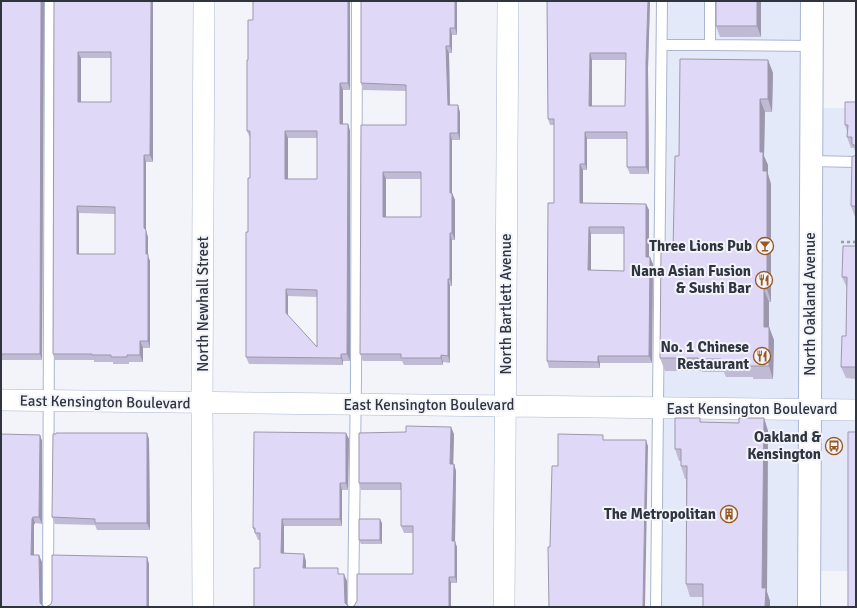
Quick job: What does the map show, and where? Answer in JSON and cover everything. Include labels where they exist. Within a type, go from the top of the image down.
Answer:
[{"type":"main road","name":"North Oakland Avenue","points":[[809,607],[812,1]]},
{"type":"street","name":"North Newhall Street","points":[[203,607],[202,403],[204,1]]},
{"type":"street","name":"North Bartlett Avenue","points":[[504,607],[508,1]]},
{"type":"street","name":"East Kensington Boulevard","points":[[1,400],[856,410]]},
{"type":"lane","points":[[48,607],[50,1]]},
{"type":"lane","points":[[353,607],[358,1]]},
{"type":"lane","points":[[656,607],[662,1]]},
{"type":"lane","points":[[710,1],[710,45]]},
{"type":"lane","points":[[662,45],[812,46]]},
{"type":"lane","points":[[811,160],[856,162]]},
{"type":"path","points":[[840,242],[856,242]]},
{"type":"shaded area","points":[[662,1],[812,1],[811,108],[856,108],[856,571],[809,571],[809,607],[657,607]]},
{"type":"building","points":[[1,1],[41,1],[40,354],[1,354]]},
{"type":"building","points":[[54,1],[151,1],[150,155],[144,155],[144,228],[146,230],[146,254],[148,254],[148,341],[140,341],[140,355],[127,355],[127,357],[111,357],[111,355],[92,354],[53,354]],"holes":[[[78,52],[111,52],[111,102],[78,102]],[[77,206],[115,207],[115,254],[77,254]]]},
{"type":"building","points":[[253,1],[348,1],[348,83],[340,83],[340,124],[348,124],[347,354],[341,354],[341,358],[246,357],[246,232],[248,232],[248,178],[250,178],[250,131],[247,131],[247,60],[248,20],[253,20]],"holes":[[[285,131],[317,131],[317,179],[285,179]],[[286,289],[317,290],[317,347],[286,313]]]},
{"type":"building","points":[[361,1],[455,1],[455,28],[450,28],[450,46],[446,46],[448,105],[458,105],[458,133],[450,133],[452,233],[450,233],[450,279],[448,279],[448,356],[441,355],[441,358],[401,358],[401,354],[360,354],[361,125],[406,125],[406,85],[361,83]],"holes":[[[383,172],[421,172],[421,217],[383,217]]]},
{"type":"building","points":[[547,1],[648,1],[646,62],[646,167],[627,167],[627,132],[585,132],[585,164],[580,164],[580,203],[646,204],[646,257],[650,257],[649,356],[598,356],[598,362],[547,361],[548,203],[554,203],[554,119],[548,119]],"holes":[[[590,53],[626,53],[625,106],[589,106]],[[589,227],[624,227],[624,271],[588,270]]]},
{"type":"building","points":[[716,1],[757,1],[757,26],[716,26]]},
{"type":"building","points":[[680,59],[768,60],[768,99],[760,99],[760,152],[763,152],[763,171],[767,171],[767,289],[764,289],[764,327],[769,327],[769,366],[721,364],[721,359],[660,358],[661,251],[673,251],[675,156],[679,156]]},
{"type":"building","points":[[845,102],[856,102],[856,146],[852,144],[852,137],[847,137],[848,125],[845,125]]},
{"type":"building","points":[[856,155],[856,206],[851,206],[852,157]]},
{"type":"building","points":[[843,246],[856,246],[856,367],[841,367],[842,336],[846,336],[847,277],[842,277]]},
{"type":"building","name":"The Metropolitan","points":[[675,418],[700,418],[700,422],[739,423],[739,418],[764,418],[762,588],[766,588],[765,607],[703,607],[703,584],[686,584],[687,466],[681,466],[681,449],[675,449]]},
{"type":"building","points":[[406,426],[451,427],[450,464],[454,464],[452,541],[455,541],[455,577],[449,577],[449,607],[351,607],[354,606],[357,601],[357,574],[413,574],[413,526],[401,526],[401,483],[359,483],[359,433],[406,432]]},
{"type":"building","points":[[254,432],[346,433],[346,483],[340,483],[340,519],[282,519],[281,553],[304,554],[303,568],[338,568],[338,574],[344,574],[345,603],[351,607],[254,607],[254,568],[260,568],[260,533],[255,533],[255,528],[253,528]]},
{"type":"building","points":[[848,432],[856,432],[856,607],[848,607]]},
{"type":"building","points":[[147,433],[147,523],[95,523],[95,519],[52,517],[53,434]]},
{"type":"building","points":[[1,434],[40,435],[39,517],[33,517],[32,519],[31,555],[39,555],[40,603],[46,607],[1,607]]},
{"type":"building","points":[[558,434],[603,435],[603,440],[646,440],[643,607],[549,607],[548,547],[550,547],[552,466],[558,466]]},
{"type":"building","points":[[359,519],[380,519],[380,540],[359,540]]},
{"type":"building","points":[[52,555],[147,557],[147,607],[46,607],[51,604],[52,601]]},
{"type":"place","name":"Three Lions Pub","points":[[765,246]]},
{"type":"place","name":"Nana Asian Fusion & Sushi Bar","points":[[764,280]]},
{"type":"place","name":"No. 1 Chinese Restaurant","points":[[762,356]]},
{"type":"place","name":"Oakland & Kensington","points":[[834,446]]},
{"type":"place","name":"The Metropolitan","points":[[729,514]]}]
